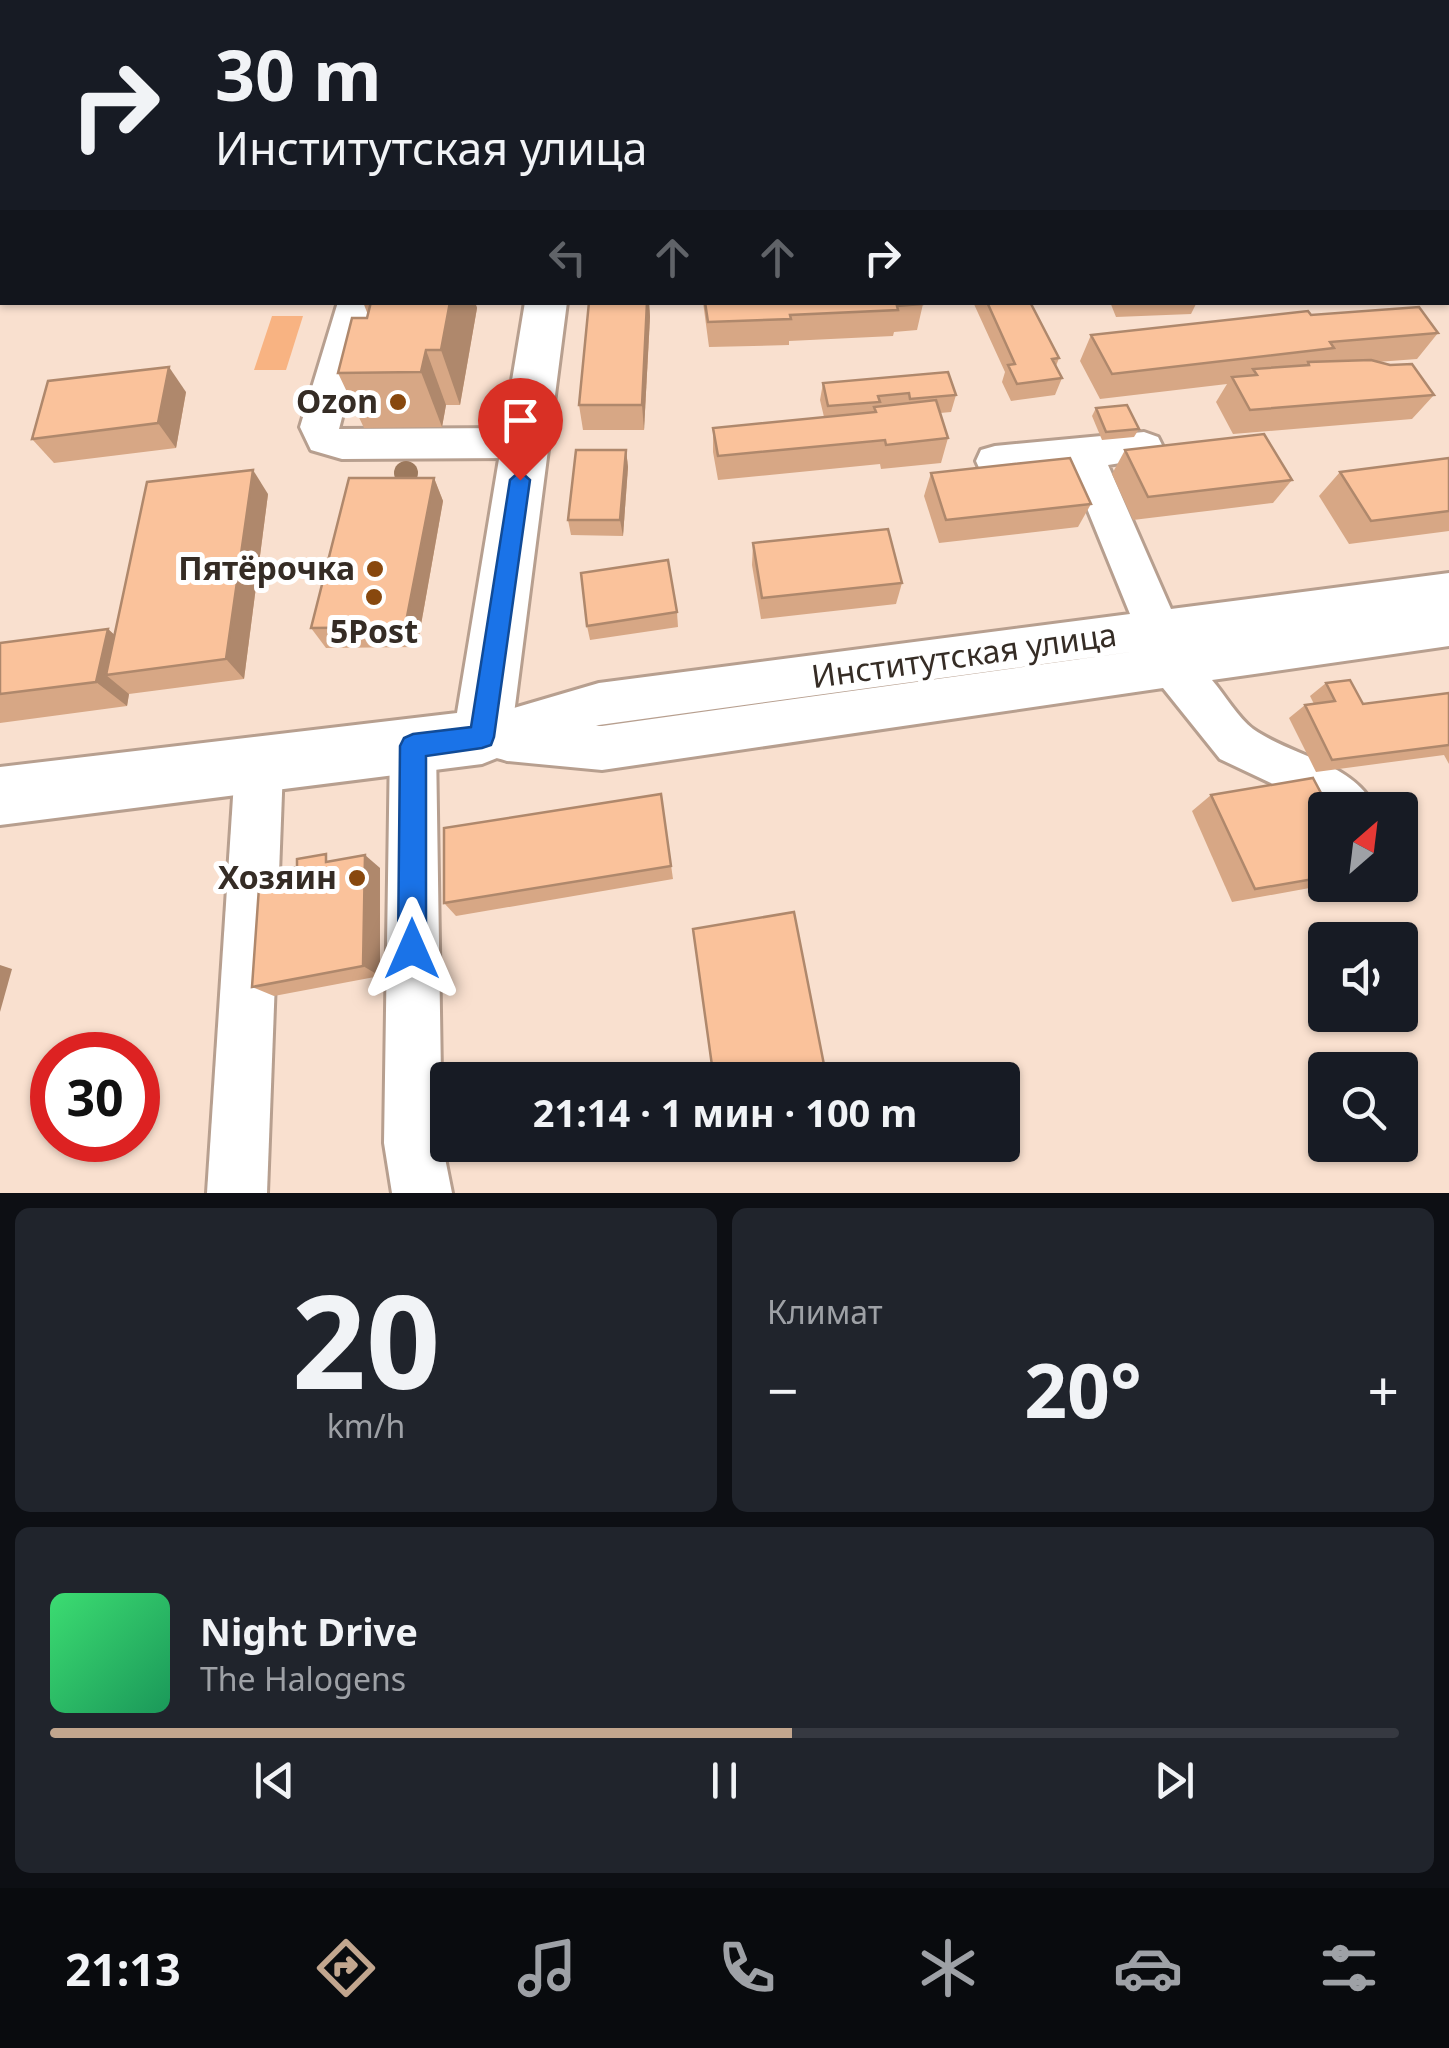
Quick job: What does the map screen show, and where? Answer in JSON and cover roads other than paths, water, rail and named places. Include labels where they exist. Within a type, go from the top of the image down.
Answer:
[{"type":"main road","points":[[482,737],[546,305]]},
{"type":"main road","name":"Институтская улица","points":[[0,796],[482,737]]},
{"type":"street","points":[[354,305],[319,427],[324,440],[342,444],[525,443]]},
{"type":"street","points":[[994,462],[1144,447]]},
{"type":"street","points":[[1084,453],[1166,648],[1236,744],[1292,769],[1326,792]]},
{"type":"street","name":"Институтская улица","points":[[482,737],[602,748],[1166,648],[1449,590]]},
{"type":"street","name":"Институтская улица","points":[[1166,648],[1449,628]]},
{"type":"street","points":[[413,746],[413,1144],[422,1193]]},
{"type":"street","points":[[237,1193],[259,767]]},
{"type":"place","name":"Ozon","points":[[398,402]]},
{"type":"place","name":"Пятёрочка","points":[[375,569]]},
{"type":"place","name":"5Post","points":[[374,597]]},
{"type":"place","name":"Хозяин","points":[[357,878]]}]
